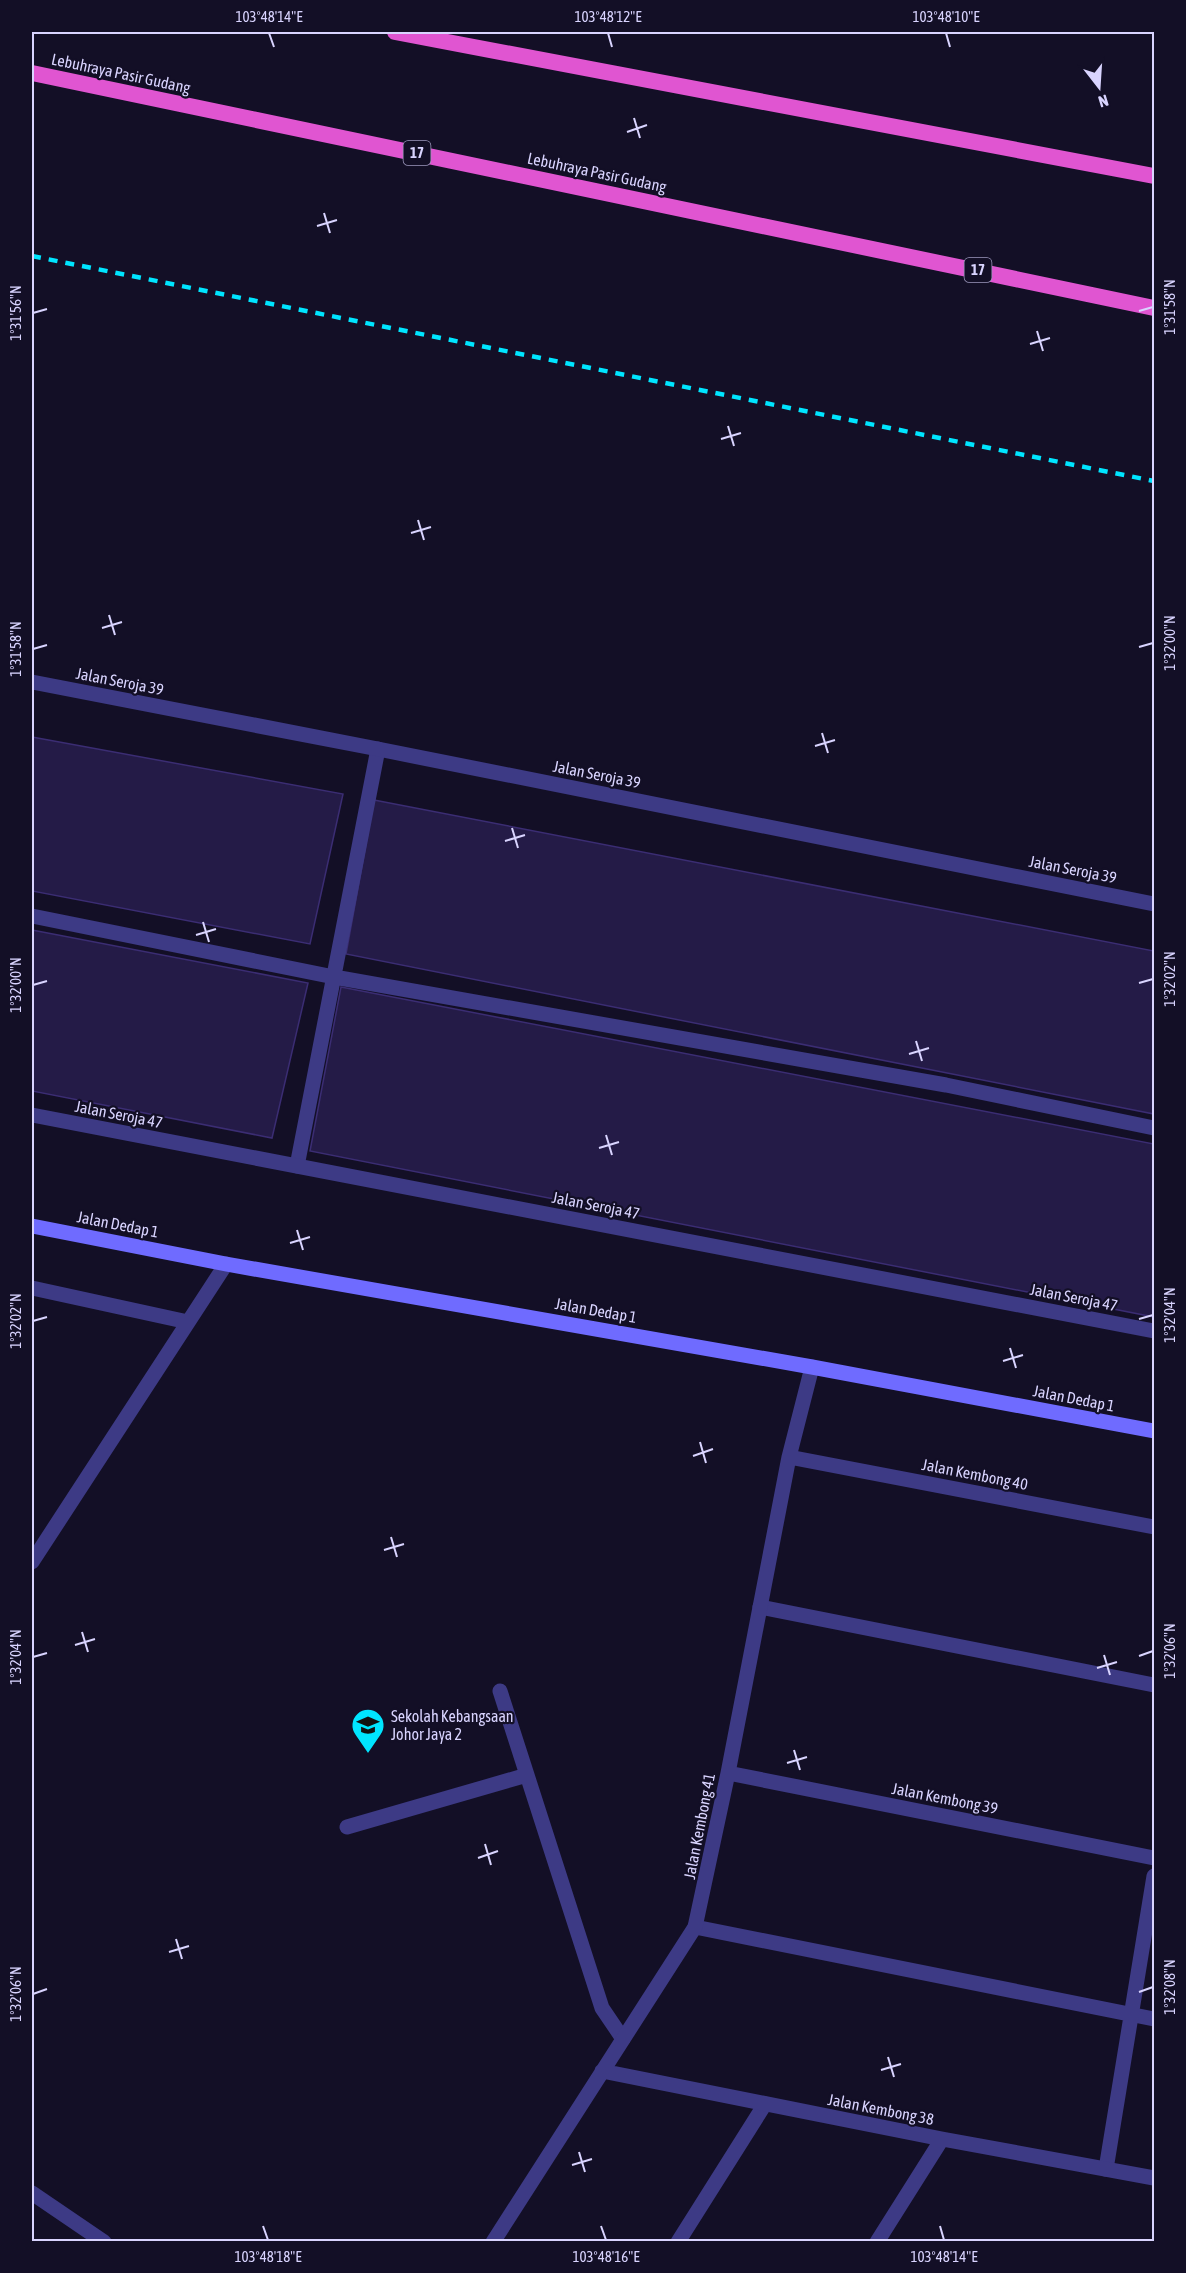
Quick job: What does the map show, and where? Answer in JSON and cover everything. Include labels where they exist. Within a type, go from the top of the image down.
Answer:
[{"type":"highway","points":[[395,32],[1155,176]]},
{"type":"highway","name":"Lebuhraya Pasir Gudang","points":[[32,73],[1155,308]]},
{"type":"main road","name":"Jalan Dedap 1","points":[[32,1226],[226,1264],[812,1366],[1155,1431]]},
{"type":"street","name":"Jalan Seroja 39","points":[[32,682],[1155,904]]},
{"type":"street","points":[[297,1166],[378,749]]},
{"type":"street","points":[[32,916],[334,977],[946,1085],[1155,1128]]},
{"type":"street","name":"Jalan Seroja 47","points":[[32,1115],[1155,1331]]},
{"type":"street","points":[[32,1562],[226,1264]]},
{"type":"street","points":[[32,1288],[188,1322]]},
{"type":"street","name":"Jalan Kembong 41","points":[[493,2241],[695,1927],[728,1773],[789,1457],[812,1366]]},
{"type":"street","name":"Jalan Kembong 40","points":[[789,1457],[1155,1527]]},
{"type":"street","points":[[760,1607],[1155,1685]]},
{"type":"street","points":[[500,1691],[602,2008],[623,2039]]},
{"type":"street","name":"Jalan Kembong 39","points":[[728,1773],[1155,1858]]},
{"type":"street","points":[[347,1827],[527,1775]]},
{"type":"street","points":[[1106,2169],[1155,1876]]},
{"type":"street","points":[[695,1927],[1155,2019]]},
{"type":"street","name":"Jalan Kembong 38","points":[[602,2071],[942,2139],[1155,2178]]},
{"type":"street","points":[[678,2241],[765,2104]]},
{"type":"street","points":[[877,2241],[942,2139]]},
{"type":"street","points":[[32,2193],[104,2241]]},
{"type":"building","points":[[32,737],[343,794],[310,944],[32,891]]},
{"type":"building","points":[[374,800],[1154,951],[1154,1114],[346,954]]},
{"type":"building","points":[[32,930],[308,983],[272,1138],[32,1091]]},
{"type":"building","points":[[341,987],[1154,1144],[1154,1317],[310,1151]]},
{"type":"railway","points":[[32,256],[1154,481]]},
{"type":"place","name":"Sekolah Kebangsaan Johor Jaya 2","points":[[368,1754]]}]
